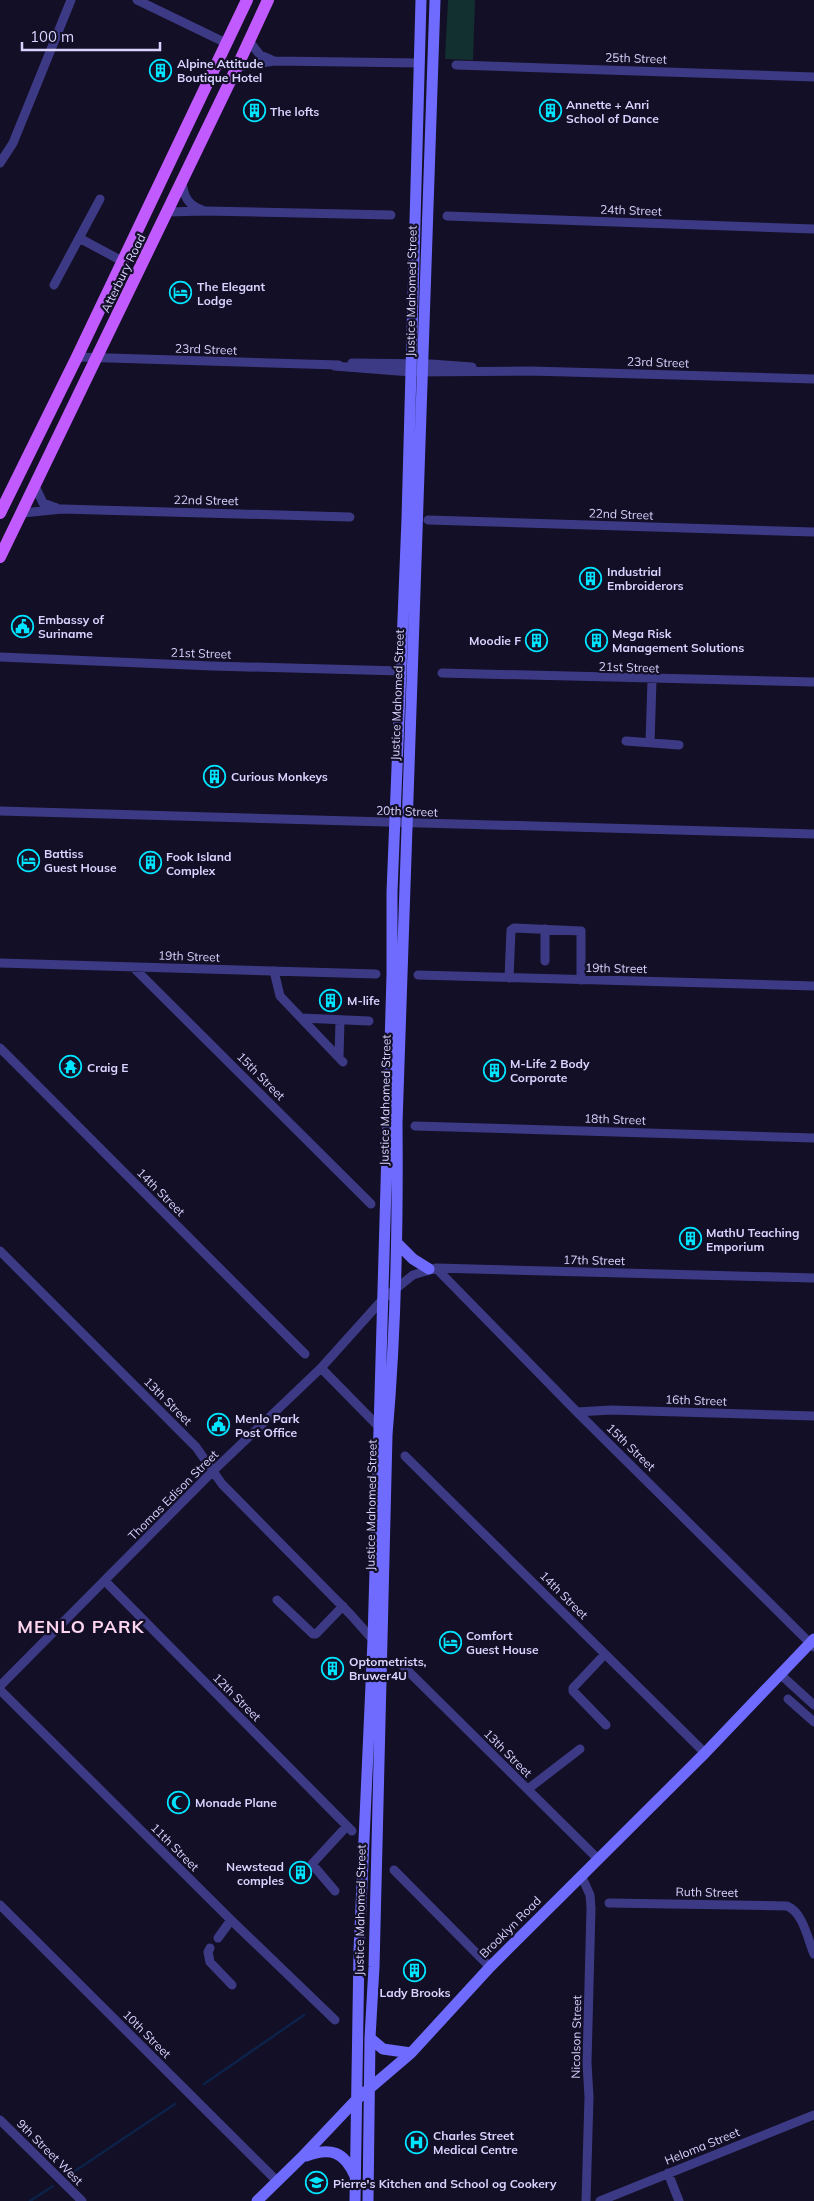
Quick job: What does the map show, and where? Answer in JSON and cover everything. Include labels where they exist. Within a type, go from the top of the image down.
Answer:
[{"type":"main road","name":"Atterbury Road","points":[[0,513],[78,357],[247,0]]},
{"type":"main road","name":"Atterbury Road","points":[[0,557],[23,513],[268,0]]},
{"type":"main road","name":"Justice Mahomed Street","points":[[368,2201],[370,2038],[374,1966],[387,1435],[396,1290],[397,1123],[407,823],[417,368],[421,0]]},
{"type":"main road","name":"Justice Mahomed Street","points":[[355,2201],[359,1951],[372,1640],[383,1299],[395,823],[401,671],[426,206],[434,0]]},
{"type":"main road","points":[[397,1243],[414,1260],[433,1269]]},
{"type":"main road","name":"Brooklyn Road","points":[[256,2201],[302,2158],[356,2100],[411,2053],[490,1967],[813,1644]]},
{"type":"main road","points":[[370,2038],[383,2049],[411,2053]]},
{"type":"main road","points":[[302,2158],[320,2151],[330,2151],[347,2162],[356,2177]]},
{"type":"street","points":[[0,163],[13,143],[71,0]]},
{"type":"street","points":[[138,0],[226,43]]},
{"type":"street","points":[[249,41],[260,55],[274,61]]},
{"type":"street","points":[[237,68],[274,61],[420,63]]},
{"type":"street","name":"25th Street","points":[[456,65],[814,77]]},
{"type":"street","points":[[182,181],[183,192],[188,202],[205,210]]},
{"type":"street","points":[[54,286],[100,199]]},
{"type":"street","points":[[167,212],[205,210],[391,215]]},
{"type":"street","name":"24th Street","points":[[447,216],[814,229]]},
{"type":"street","points":[[80,239],[122,261]]},
{"type":"street","name":"23rd Street","points":[[78,357],[814,379]]},
{"type":"street","name":"22nd Street","points":[[35,486],[43,503],[62,509]]},
{"type":"street","name":"22nd Street","points":[[23,513],[62,509],[350,517]]},
{"type":"street","name":"22nd Street","points":[[428,520],[814,532]]},
{"type":"street","name":"21st Street","points":[[0,656],[212,666],[401,671]]},
{"type":"street","name":"21st Street","points":[[442,674],[814,682]]},
{"type":"street","points":[[650,743],[652,680]]},
{"type":"street","points":[[626,741],[679,745]]},
{"type":"street","name":"20th Street","points":[[0,811],[814,834]]},
{"type":"street","points":[[509,978],[511,930],[514,928],[581,931],[581,980]]},
{"type":"street","points":[[545,929],[545,961]]},
{"type":"street","name":"19th Street","points":[[0,963],[376,974]]},
{"type":"street","name":"15th Street","points":[[133,966],[371,1204]]},
{"type":"street","points":[[274,971],[280,996],[341,1060],[340,1020]]},
{"type":"street","name":"19th Street","points":[[418,975],[814,986]]},
{"type":"street","points":[[301,1018],[369,1021]]},
{"type":"street","name":"14th Street","points":[[0,1048],[305,1354]]},
{"type":"street","name":"18th Street","points":[[415,1126],[814,1138]]},
{"type":"street","name":"13th Street","points":[[0,1252],[196,1447],[222,1484],[343,1606],[372,1640]]},
{"type":"street","name":"17th Street","points":[[383,1299],[413,1275],[433,1269],[814,1278]]},
{"type":"street","name":"15th Street","points":[[433,1269],[813,1644]]},
{"type":"street","name":"Thomas Edison Street","points":[[0,1686],[213,1471],[321,1368],[383,1299]]},
{"type":"street","points":[[321,1368],[378,1426]]},
{"type":"street","name":"16th Street","points":[[576,1412],[611,1410],[814,1416]]},
{"type":"street","name":"14th Street","points":[[405,1456],[705,1753]]},
{"type":"street","name":"12th Street","points":[[105,1581],[350,1829],[312,1864],[335,1891]]},
{"type":"street","points":[[277,1600],[313,1634],[316,1634],[343,1606]]},
{"type":"street","points":[[605,1654],[573,1688],[573,1691],[606,1725]]},
{"type":"street","name":"13th Street","points":[[401,1664],[598,1859]]},
{"type":"street","points":[[782,1674],[813,1704],[804,1713]]},
{"type":"street","name":"11th Street","points":[[0,1690],[231,1920],[335,2020]]},
{"type":"street","points":[[788,1699],[814,1722]]},
{"type":"street","points":[[528,1789],[580,1748]]},
{"type":"street","points":[[394,1870],[490,1967]]},
{"type":"street","name":"Nicolson Street","points":[[581,1875],[590,1895],[591,1908],[586,2201]]},
{"type":"street","name":"Ruth Street","points":[[609,1903],[782,1905],[791,1908],[799,1918],[814,1954]]},
{"type":"street","name":"10th Street","points":[[0,1905],[277,2181]]},
{"type":"street","points":[[218,1938],[231,1920]]},
{"type":"street","points":[[210,1948],[208,1952],[210,1962],[232,1985]]},
{"type":"street","name":"Heloma Street","points":[[600,2201],[814,2115]]},
{"type":"street","name":"9th Street West","points":[[0,2120],[82,2201]]},
{"type":"street","points":[[668,2173],[679,2201]]},
{"type":"green space","points":[[448,0],[475,0],[473,60],[445,59]]},
{"type":"waterway","points":[[204,2084],[304,2015]]},
{"type":"waterway","points":[[69,2175],[175,2104]]},
{"type":"waterway","points":[[30,2201],[53,2186]]},
{"type":"place","name":"Alpine Attitude Boutique Hotel","points":[[161,70]]},
{"type":"place","name":"The lofts","points":[[254,111]]},
{"type":"place","name":"Annette + Anri School of Dance","points":[[550,111]]},
{"type":"place","name":"The Elegant Lodge","points":[[181,293]]},
{"type":"place","name":"Industrial Embroiderors","points":[[591,578]]},
{"type":"place","name":"Embassy of Suriname","points":[[22,626]]},
{"type":"place","name":"Moodie F","points":[[537,640]]},
{"type":"place","name":"Mega Risk Management Solutions","points":[[596,640]]},
{"type":"place","name":"Curious Monkeys","points":[[215,776]]},
{"type":"place","name":"Battiss Guest House","points":[[28,860]]},
{"type":"place","name":"Fook Island Complex","points":[[150,863]]},
{"type":"place","name":"M-life","points":[[331,1000]]},
{"type":"place","name":"Craig E","points":[[71,1067]]},
{"type":"place","name":"M-Life 2 Body Corporate","points":[[494,1070]]},
{"type":"place","name":"MathU Teaching Emporium","points":[[690,1239]]},
{"type":"place","name":"Menlo Park Post Office","points":[[219,1425]]},
{"type":"place","name":"Comfort Guest House","points":[[450,1642]]},
{"type":"place","name":"Optometrists, Bruwer4U","points":[[333,1668]]},
{"type":"place","name":"Monade Plane","points":[[179,1802]]},
{"type":"place","name":"Newstead comples","points":[[300,1873]]},
{"type":"place","name":"Lady Brooks","points":[[415,1971]]},
{"type":"place","name":"Charles Street Medical Centre","points":[[417,2142]]},
{"type":"place","name":"Pierre's Kitchen and School og Cookery","points":[[317,2183]]},
{"type":"district","name":"MENLO PARK","points":[[81,1626]]}]
